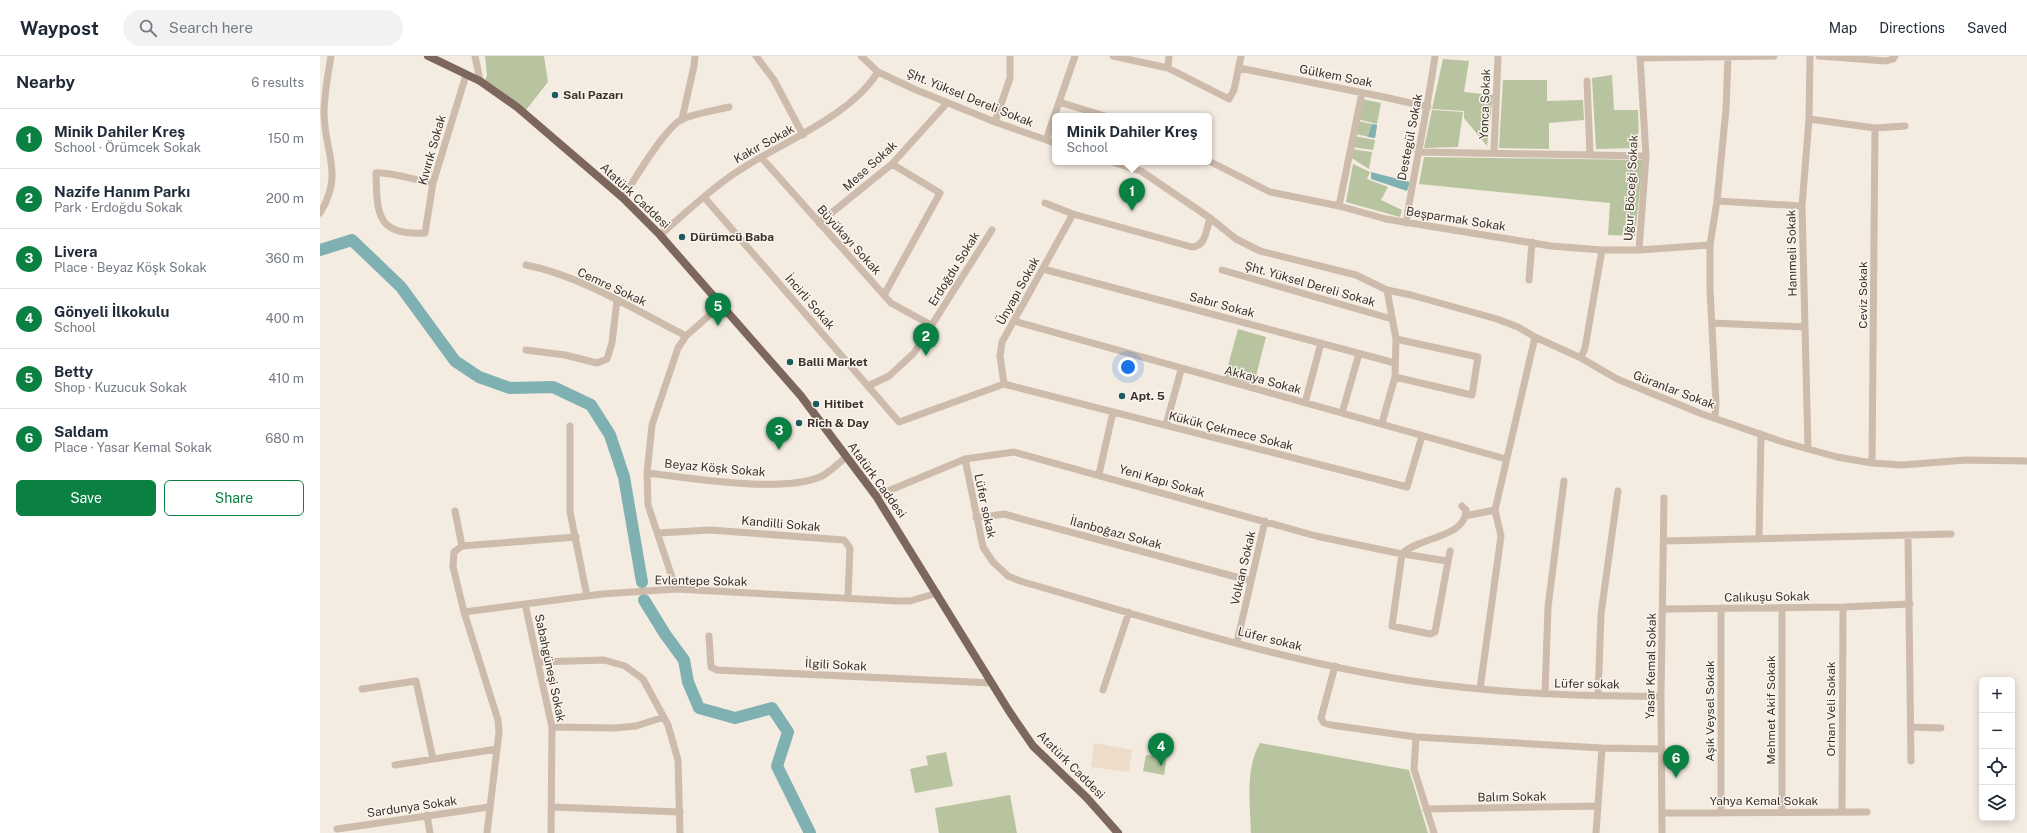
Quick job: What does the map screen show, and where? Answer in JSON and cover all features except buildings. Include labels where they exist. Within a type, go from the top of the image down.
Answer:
[{"type":"main road","name":"Atatürk Caddesi","points":[[428,56],[480,82],[517,107],[623,198],[660,235],[801,396],[876,496],[992,683],[1033,746],[1087,798],[1118,833]]},
{"type":"street","points":[[320,213],[330,196],[333,178],[324,114],[331,56]]},
{"type":"street","points":[[475,56],[480,82]]},
{"type":"street","points":[[682,119],[695,56]]},
{"type":"street","points":[[756,56],[774,80],[803,135]]},
{"type":"street","name":"Şht. Yüksel Dereli Sokak","points":[[861,56],[878,72],[947,103],[1052,142]]},
{"type":"street","points":[[995,122],[1010,78],[1010,56]]},
{"type":"street","points":[[1055,113],[1076,56]]},
{"type":"street","points":[[1113,56],[1168,68],[1229,99],[1234,90],[1241,56]]},
{"type":"street","points":[[1168,68],[1169,56]]},
{"type":"street","name":"Destegül Sokak","points":[[1406,223],[1418,152],[1428,108],[1435,56]]},
{"type":"street","name":"Yonca Sokak","points":[[1494,152],[1498,56]]},
{"type":"street","points":[[1640,57],[1774,56]]},
{"type":"street","name":"Hanımeli Sokak","points":[[1808,449],[1802,206],[1809,119],[1810,56]]},
{"type":"street","points":[[1819,56],[1886,60],[1893,59],[1895,56]]},
{"type":"street","name":"Uğur Böceği Sokak","points":[[1639,250],[1646,156],[1640,57]]},
{"type":"street","points":[[1715,417],[1716,403],[1710,245],[1717,201],[1726,110],[1728,57]]},
{"type":"street","name":"Gülkem Soak","points":[[1239,68],[1428,108]]},
{"type":"street","name":"Kakır Sokak","points":[[660,235],[728,178],[761,157],[803,135],[866,89],[878,72]]},
{"type":"street","name":"Kıvırık Sokak","points":[[433,183],[403,178],[383,171],[376,173],[377,203],[380,217],[389,227],[408,234],[425,234],[433,183],[466,75]]},
{"type":"street","points":[[1587,81],[1590,154]]},
{"type":"street","points":[[1339,206],[1362,93]]},
{"type":"street","points":[[1059,102],[1095,113]]},
{"type":"street","name":"Mese Sokak","points":[[819,223],[892,164],[947,103]]},
{"type":"street","points":[[623,198],[642,167],[671,129],[682,119],[729,107]]},
{"type":"street","points":[[1809,119],[1875,128],[1905,126]]},
{"type":"street","points":[[1046,140],[1052,122]]},
{"type":"street","name":"Ceviz Sokak","points":[[1872,463],[1875,128]]},
{"type":"street","points":[[1418,152],[1494,152],[1646,156]]},
{"type":"street","name":"Büyükayı Sokak","points":[[761,157],[891,303],[931,325]]},
{"type":"street","name":"Beşparmak Sokak","points":[[1212,163],[1270,192],[1339,206],[1386,220],[1551,246],[1602,250],[1639,250],[1710,245]]},
{"type":"street","points":[[884,295],[940,193],[892,164]]},
{"type":"street","name":"Şht. Yüksel Dereli Sokak","points":[[1121,165],[1141,172],[1210,218],[1236,239],[1260,251],[1356,275],[1387,290]]},
{"type":"street","name":"İncirli Sokak","points":[[704,197],[899,422],[1004,384]]},
{"type":"street","points":[[1717,201],[1802,206]]},
{"type":"street","points":[[1045,203],[1073,214],[1192,247],[1198,246],[1202,243],[1210,218]]},
{"type":"street","name":"Ünyapı Sokak","points":[[1004,384],[1000,356],[1002,342],[1073,214]]},
{"type":"street","name":"Erdoğdu Sokak","points":[[868,386],[889,376],[914,354],[992,230]]},
{"type":"street","points":[[1529,280],[1532,242]]},
{"type":"street","points":[[1580,358],[1585,348],[1602,250]]},
{"type":"street","name":"Cemre Sokak","points":[[526,265],[544,268],[618,300],[686,336]]},
{"type":"street","name":"Sabır Sokak","points":[[1043,269],[1395,363]]},
{"type":"street","name":"Şht. Yüksel Dereli Sokak","points":[[1222,270],[1392,319]]},
{"type":"street","points":[[1382,423],[1395,377],[1396,339],[1387,290]]},
{"type":"street","name":"Güranlar Sokak","points":[[1387,290],[1497,319],[1518,327],[1535,337],[1580,358],[1617,379],[1702,414],[1837,457],[1872,463],[1902,465],[1966,460],[2027,461]]},
{"type":"street","points":[[526,350],[565,355],[597,363],[607,359],[612,343],[618,300]]},
{"type":"street","points":[[676,589],[648,505],[647,473],[652,425],[678,348],[686,336],[722,305]]},
{"type":"street","name":"Akkaya Sokak","points":[[1014,321],[1182,370],[1382,423],[1422,436],[1506,459]]},
{"type":"street","points":[[1712,323],[1805,327]]},
{"type":"street","points":[[1480,689],[1501,536],[1494,510],[1535,337]]},
{"type":"street","points":[[1395,377],[1472,394],[1478,357],[1396,339]]},
{"type":"street","points":[[1305,403],[1321,343]]},
{"type":"street","points":[[1342,413],[1359,354]]},
{"type":"street","points":[[1166,425],[1182,370]]},
{"type":"street","name":"Kükük Çekmece Sokak","points":[[1004,384],[1407,487],[1422,436]]},
{"type":"street","points":[[1099,474],[1113,412]]},
{"type":"street","points":[[570,426],[569,498],[588,596]]},
{"type":"street","points":[[1759,539],[1761,434]]},
{"type":"street","name":"Yeni Kapı Sokak","points":[[876,496],[965,459],[1014,452],[1099,474],[1316,536],[1402,554],[1447,561]]},
{"type":"street","name":"Beyaz Köşk Sokak","points":[[647,473],[761,484],[804,481],[823,476],[846,457]]},
{"type":"street","name":"Lüfer sokak","points":[[965,459],[983,546],[993,562],[1008,576],[1020,582],[1296,658],[1411,680],[1480,689],[1545,694],[1661,696]]},
{"type":"street","points":[[1545,694],[1548,607],[1564,481]]},
{"type":"street","points":[[1598,696],[1601,614],[1618,491]]},
{"type":"street","name":"Yasar Kemal Sokak","points":[[1662,833],[1661,696],[1664,498]]},
{"type":"street","points":[[1450,551],[1435,632],[1430,634],[1392,626],[1402,554],[1405,551],[1458,527],[1463,522],[1465,516],[1466,510],[1462,506]]},
{"type":"street","points":[[1465,516],[1494,510]]},
{"type":"street","points":[[455,511],[462,546]]},
{"type":"street","name":"İlanboğazı Sokak","points":[[976,518],[1004,514],[1251,581]]},
{"type":"street","name":"Volkan Sokak","points":[[1237,642],[1265,521]]},
{"type":"street","name":"Kandilli Sokak","points":[[658,533],[710,530],[844,540],[850,548],[848,597]]},
{"type":"street","points":[[1908,534],[1911,762]]},
{"type":"street","points":[[1664,541],[1951,534]]},
{"type":"street","points":[[487,833],[497,749],[498,720],[464,612],[453,567],[454,552],[462,546],[576,537]]},
{"type":"street","name":"Evlentepe Sokak","points":[[464,612],[588,596],[676,589],[903,601],[937,593]]},
{"type":"street","name":"Sabahgüneşi Sokak","points":[[525,604],[552,727],[553,807],[551,833]]},
{"type":"street","name":"Calıkuşu Sokak","points":[[1663,609],[1843,607],[1910,604]]},
{"type":"street","name":"Orhan Veli Sokak","points":[[1842,812],[1843,607]]},
{"type":"street","name":"Aşık Veysel Sokak","points":[[1721,608],[1721,813]]},
{"type":"street","name":"Mehmet Akif Sokak","points":[[1782,608],[1782,812]]},
{"type":"street","points":[[1103,690],[1129,612]]},
{"type":"street","name":"İlgili Sokak","points":[[709,636],[711,667],[717,670],[992,683]]},
{"type":"street","points":[[538,662],[604,660],[625,666],[642,679],[668,725],[678,760],[680,833]]},
{"type":"street","points":[[1335,666],[1321,718],[1324,723],[1416,737],[1602,748],[1661,749]]},
{"type":"street","points":[[362,689],[416,681],[433,759]]},
{"type":"street","points":[[552,727],[614,728],[636,726],[664,717]]},
{"type":"street","points":[[1911,727],[1941,728]]},
{"type":"street","points":[[1416,737],[1414,745],[1414,769],[1434,833]]},
{"type":"street","points":[[1596,833],[1602,748]]},
{"type":"street","points":[[395,766],[497,749]]},
{"type":"street","name":"Balım Sokak","points":[[1426,809],[1598,806]]},
{"type":"street","name":"Sardunya Sokak","points":[[337,829],[489,807]]},
{"type":"street","points":[[553,807],[680,812]]},
{"type":"street","name":"Yahya Kemal Sokak","points":[[1662,813],[1867,812]]},
{"type":"street","points":[[427,815],[430,833]]},
{"type":"green space","points":[[485,56],[544,56],[548,82],[526,110],[484,84],[487,75]]},
{"type":"green space","points":[[1443,59],[1469,61],[1464,92],[1493,95],[1487,146],[1464,118],[1464,111],[1432,109]]},
{"type":"green space","points":[[1612,75],[1614,110],[1638,110],[1639,148],[1596,149],[1592,78]]},
{"type":"green space","points":[[1503,80],[1547,80],[1547,101],[1583,100],[1584,120],[1549,123],[1549,149],[1499,148]]},
{"type":"green space","points":[[1362,99],[1381,103],[1377,124],[1357,119]]},
{"type":"green space","points":[[1432,110],[1463,112],[1458,147],[1424,148]]},
{"type":"green space","points":[[1357,121],[1377,125],[1375,138],[1355,134]]},
{"type":"green space","points":[[1354,136],[1375,140],[1373,150],[1352,147]]},
{"type":"green space","points":[[1351,149],[1372,152],[1369,169],[1350,157]]},
{"type":"green space","points":[[1424,157],[1643,160],[1635,236],[1608,235],[1610,203],[1419,184]]},
{"type":"green space","points":[[1353,164],[1370,172],[1367,179],[1388,187],[1381,200],[1402,210],[1400,217],[1346,202]]},
{"type":"green space","points":[[1238,329],[1266,337],[1254,384],[1225,377]]},
{"type":"green space","points":[[1260,743],[1409,770],[1428,833],[1251,833],[1249,798],[1250,775],[1255,753]]},
{"type":"green space","points":[[946,752],[953,786],[915,793],[910,769],[928,765],[926,756]]},
{"type":"green space","points":[[1146,755],[1167,757],[1164,775],[1143,771]]},
{"type":"green space","points":[[1010,795],[1017,833],[939,833],[935,808]]},
{"type":"shaded area","points":[[1094,743],[1132,750],[1129,772],[1091,767]]},
{"type":"water","points":[[1372,124],[1377,125],[1375,138],[1368,137]]},
{"type":"water","points":[[1371,172],[1410,182],[1407,191],[1371,179]]},
{"type":"waterway","points":[[320,250],[352,240],[401,287],[455,361],[479,377],[510,388],[553,387],[591,405],[610,435],[624,477],[642,582]]},
{"type":"waterway","points":[[644,600],[665,634],[684,660],[688,682],[699,708],[735,718],[772,708],[788,732],[777,766],[810,833]]},
{"type":"place","name":"Salı Pazarı","points":[[555,95]]},
{"type":"place","name":"Minik Dahiler Kreş","points":[[1132,211]]},
{"type":"place","name":"Dürümcü Baba","points":[[682,237]]},
{"type":"place","name":"Betty","points":[[718,326]]},
{"type":"place","name":"Nazife Hanım Parkı","points":[[926,356]]},
{"type":"place","name":"Balli Market","points":[[790,362]]},
{"type":"place","name":"Apt. 5","points":[[1122,396]]},
{"type":"place","name":"Hitibet","points":[[816,404]]},
{"type":"place","name":"Rich & Day","points":[[799,423]]},
{"type":"place","name":"Livera","points":[[779,450]]},
{"type":"place","name":"Gönyeli İlkokulu","points":[[1161,766]]},
{"type":"place","name":"Saldam","points":[[1676,778]]}]
